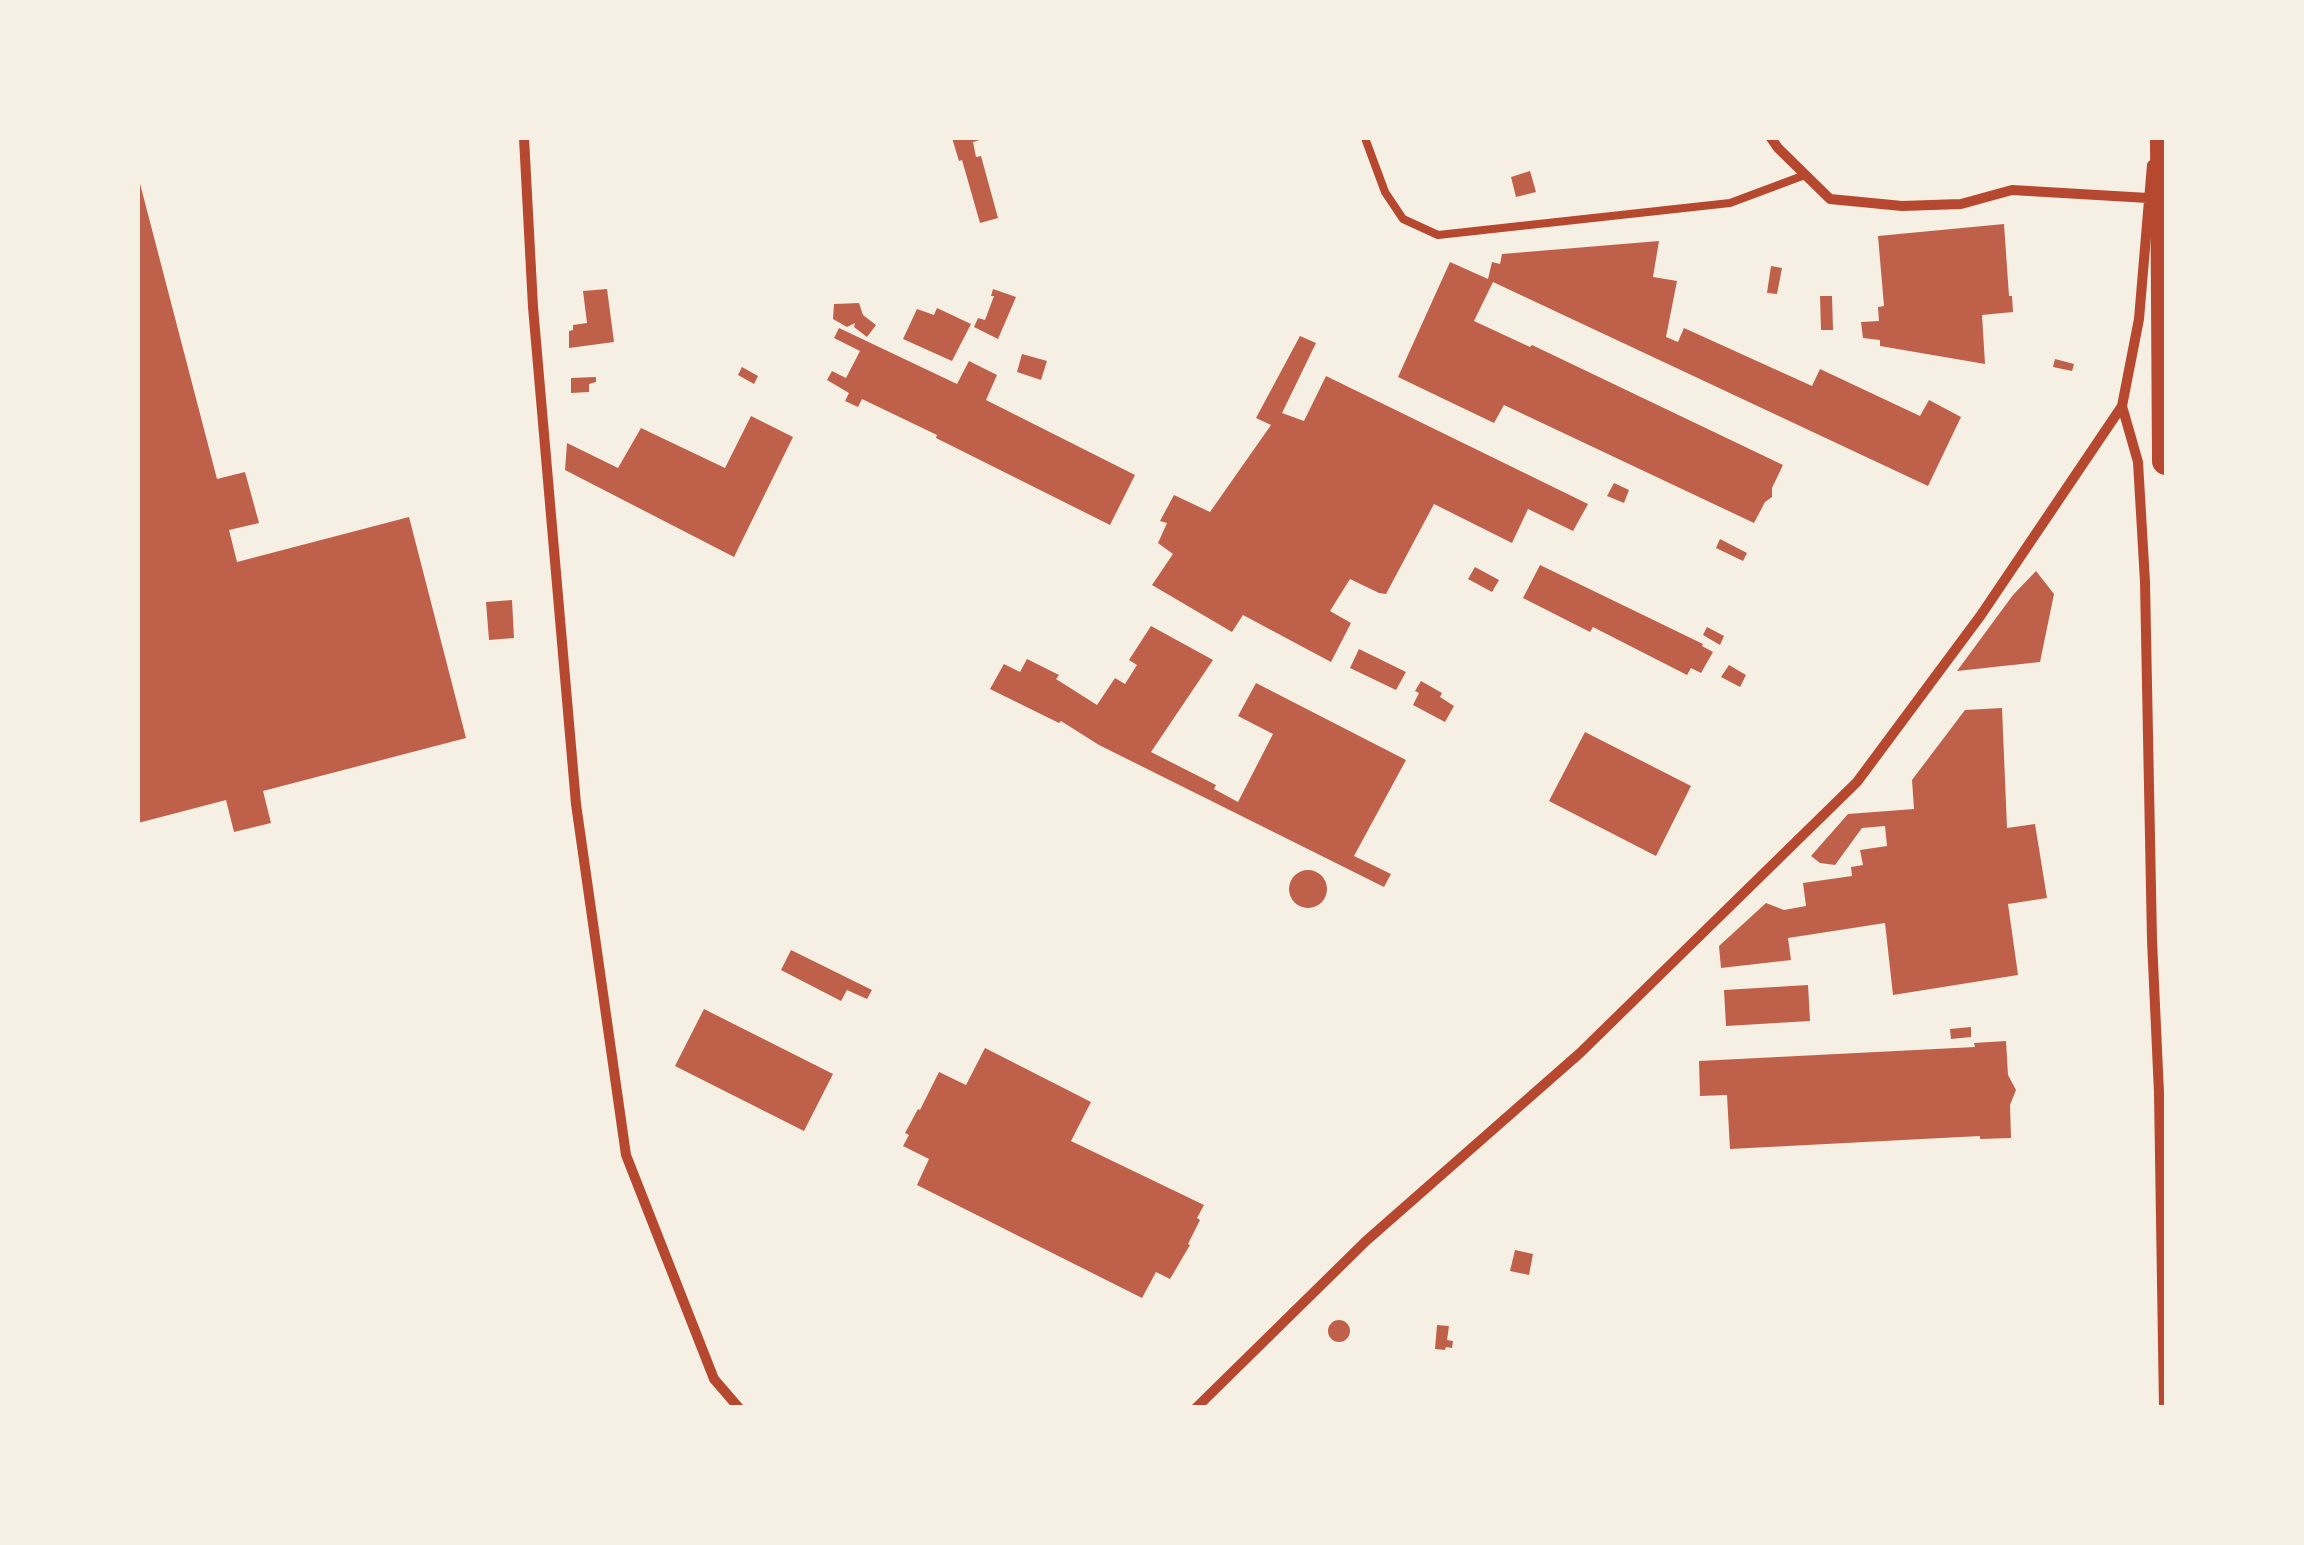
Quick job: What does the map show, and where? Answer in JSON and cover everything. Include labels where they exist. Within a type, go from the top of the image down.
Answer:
[{"type":"highway","points":[[2164,138],[2166,461]]},
{"type":"street","points":[[524,138],[535,326],[576,804],[626,1155],[714,1379],[739,1408]]},
{"type":"street","points":[[1771,138],[1830,199],[1902,206],[1962,204],[2012,190],[2148,198]]},
{"type":"street","points":[[1196,1408],[1366,1241],[1580,1053],[1857,782],[1981,615],[2122,406],[2139,319],[2155,138]]},
{"type":"street","points":[[2122,406],[2138,462],[2145,582],[2164,1408]]},
{"type":"lane","points":[[1364,138],[1385,192],[1403,218],[1438,235],[1730,202],[1806,175]]},
{"type":"building","points":[[952,138],[987,138],[973,142],[976,157],[981,156],[998,218],[980,223]]},
{"type":"building","points":[[1530,171],[1536,192],[1516,197],[1511,177]]},
{"type":"building","points":[[138,176],[217,479],[245,472],[259,523],[229,530],[237,562],[409,517],[466,738],[263,791],[271,823],[234,832],[226,800],[138,823]]},
{"type":"building","points":[[2004,224],[2013,312],[1982,315],[1985,364],[1880,346],[1880,340],[1863,338],[1861,322],[1879,321],[1878,307],[1884,306],[1878,236]]},
{"type":"building","points":[[1659,241],[1653,277],[1677,281],[1666,337],[1678,342],[1684,328],[1812,386],[1820,369],[1920,416],[1929,400],[1961,417],[1928,486],[1493,282],[1474,321],[1783,465],[1772,497],[1754,523],[1504,405],[1494,423],[1398,377],[1450,262],[1488,279],[1492,262],[1500,264],[1502,254]]},
{"type":"building","points":[[1771,266],[1782,268],[1777,294],[1767,293]]},
{"type":"building","points":[[607,289],[614,342],[569,348],[573,325],[587,323],[583,291]]},
{"type":"building","points":[[993,289],[1016,297],[998,339],[974,327],[978,318],[985,320]]},
{"type":"building","points":[[1820,296],[1832,296],[1833,330],[1821,330]]},
{"type":"building","points":[[859,303],[863,315],[876,325],[867,337],[854,327],[855,323],[847,327],[833,319],[834,304]]},
{"type":"building","points":[[937,308],[971,324],[952,361],[903,339],[917,309],[934,315]]},
{"type":"building","points":[[839,328],[957,384],[969,361],[997,375],[986,400],[1135,475],[1110,525],[862,399],[858,407],[845,401],[849,393],[827,380],[832,371],[846,378],[860,351],[834,338]]},
{"type":"building","points":[[1300,336],[1316,343],[1282,413],[1304,421],[1326,376],[1588,504],[1573,531],[1528,509],[1512,543],[1434,504],[1386,594],[1350,579],[1330,611],[1351,623],[1331,662],[1243,615],[1232,632],[1152,585],[1173,554],[1158,543],[1167,523],[1160,521],[1174,495],[1210,512],[1271,425],[1256,418]]},
{"type":"building","points":[[1022,354],[1047,361],[1041,380],[1017,372]]},
{"type":"building","points":[[2055,359],[2074,364],[2072,371],[2053,367]]},
{"type":"building","points":[[742,367],[758,376],[754,384],[738,375]]},
{"type":"building","points":[[596,377],[596,382],[589,384],[589,392],[571,393],[571,378]]},
{"type":"building","points":[[751,416],[793,437],[734,557],[565,470],[567,443],[618,468],[641,428],[725,468]]},
{"type":"building","points":[[1614,483],[1629,490],[1624,503],[1607,496]]},
{"type":"building","points":[[1720,539],[1747,553],[1743,561],[1716,548]]},
{"type":"building","points":[[1540,565],[1703,644],[1713,652],[1701,673],[1691,668],[1687,675],[1593,627],[1590,632],[1523,598]]},
{"type":"building","points":[[1475,567],[1499,580],[1492,592],[1468,579]]},
{"type":"building","points":[[2036,571],[2054,594],[2040,662],[1957,671],[2013,595]]},
{"type":"building","points":[[512,600],[514,638],[489,640],[486,602]]},
{"type":"building","points":[[1151,626],[1213,660],[1151,752],[1216,785],[1214,789],[1238,802],[1273,734],[1238,716],[1256,683],[1406,760],[1354,856],[1391,874],[1384,887],[1099,745],[1061,721],[990,689],[1004,664],[1020,672],[1027,659],[1059,675],[1056,679],[1097,705],[1115,678],[1125,684],[1137,665],[1129,660]]},
{"type":"building","points":[[1707,627],[1724,636],[1720,645],[1703,635]]},
{"type":"building","points":[[1359,649],[1406,672],[1396,690],[1350,668]]},
{"type":"building","points":[[1729,665],[1746,675],[1740,687],[1721,677]]},
{"type":"building","points":[[1421,681],[1442,693],[1440,697],[1454,706],[1445,722],[1413,705]]},
{"type":"building","points":[[2002,708],[2007,828],[2035,824],[2047,898],[2008,904],[2018,975],[1893,995],[1885,923],[1788,938],[1791,960],[1721,968],[1719,946],[1766,903],[1784,910],[1806,906],[1803,883],[1852,876],[1851,867],[1863,865],[1860,850],[1887,846],[1885,826],[1862,828],[1835,865],[1820,863],[1811,856],[1848,814],[1914,809],[1912,780],[1965,710]]},
{"type":"building","points":[[1585,732],[1691,786],[1656,856],[1549,801]]},
{"type":"building","points":[[1308,870],[1321,876],[1327,889],[1321,902],[1308,908],[1295,902],[1289,889],[1295,876]]},
{"type":"building","points":[[791,950],[872,990],[867,999],[847,990],[841,1001],[781,970]]},
{"type":"building","points":[[1808,985],[1810,1021],[1726,1026],[1724,990]]},
{"type":"building","points":[[704,1009],[833,1074],[804,1131],[675,1066]]},
{"type":"building","points":[[1971,1027],[1971,1037],[1951,1039],[1950,1029]]},
{"type":"building","points":[[2006,1041],[2008,1075],[2016,1090],[2010,1105],[2011,1138],[1980,1136],[1730,1149],[1727,1095],[1700,1096],[1699,1061],[1975,1047],[1974,1043]]},
{"type":"building","points":[[985,1048],[1091,1102],[1071,1141],[1204,1205],[1190,1245],[1170,1279],[1156,1272],[1142,1298],[917,1185],[929,1159],[903,1146],[909,1135],[905,1133],[939,1072],[966,1085]]},
{"type":"building","points":[[1515,1250],[1533,1254],[1529,1275],[1510,1271]]},
{"type":"building","points":[[1339,1320],[1347,1323],[1347,1339],[1339,1342],[1331,1339],[1328,1331],[1331,1323]]},
{"type":"building","points":[[1437,1325],[1449,1326],[1447,1340],[1453,1341],[1452,1348],[1435,1349]]}]
